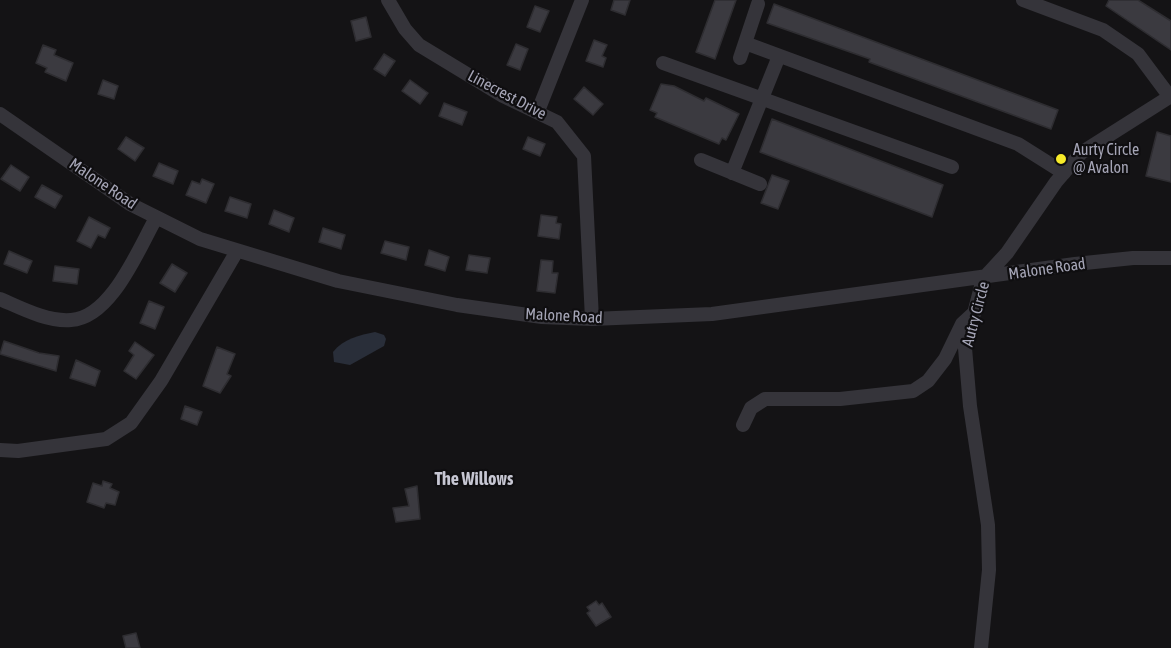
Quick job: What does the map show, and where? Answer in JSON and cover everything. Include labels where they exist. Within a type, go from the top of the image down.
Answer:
[{"type":"street","name":"Linecrest Drive","points":[[388,0],[405,29],[419,45],[503,96],[557,122],[585,156],[592,319]]},
{"type":"street","points":[[538,111],[582,0]]},
{"type":"street","points":[[1023,0],[1103,30],[1138,54],[1170,97]]},
{"type":"street","points":[[740,58],[758,4]]},
{"type":"street","points":[[745,43],[1018,144],[1064,173]]},
{"type":"street","points":[[732,173],[778,56]]},
{"type":"street","points":[[663,63],[952,167]]},
{"type":"street","name":"Autry Circle","points":[[981,648],[989,570],[988,525],[970,406],[965,348],[983,279],[1007,253],[1081,153],[1170,97]]},
{"type":"street","name":"Malone Road","points":[[0,114],[130,204],[200,238],[332,279],[457,305],[542,316],[592,319],[712,314],[983,279],[1075,264],[1133,258],[1171,258]]},
{"type":"street","points":[[701,160],[760,184]]},
{"type":"street","points":[[0,299],[43,316],[70,321],[92,321],[112,294],[156,218]]},
{"type":"street","points":[[0,450],[18,452],[106,439],[131,423],[161,381],[237,250]]},
{"type":"street","points":[[743,425],[751,408],[765,399],[840,399],[913,391],[928,381],[945,358],[962,324],[975,312]]},
{"type":"shaded area","points":[[375,332],[384,335],[386,339],[384,346],[350,365],[334,362],[333,352],[342,344],[358,336]]},
{"type":"building","points":[[614,0],[630,0],[625,15],[611,10]]},
{"type":"building","points":[[715,0],[736,0],[715,59],[696,52]]},
{"type":"building","points":[[1109,0],[1138,0],[1171,21],[1171,50],[1106,6]]},
{"type":"building","points":[[774,4],[1058,110],[1051,129],[869,62],[870,59],[767,23]]},
{"type":"building","points":[[535,6],[549,11],[540,32],[527,27]]},
{"type":"building","points":[[366,17],[371,37],[356,41],[351,21]]},
{"type":"building","points":[[594,40],[607,45],[602,56],[606,58],[603,67],[586,61]]},
{"type":"building","points":[[516,44],[528,49],[520,70],[507,65]]},
{"type":"building","points":[[43,45],[56,50],[54,55],[73,63],[66,81],[45,72],[47,68],[36,63]]},
{"type":"building","points":[[384,54],[395,61],[385,76],[374,69]]},
{"type":"building","points":[[103,80],[118,86],[114,99],[98,94]]},
{"type":"building","points":[[410,80],[428,93],[420,104],[402,91]]},
{"type":"building","points":[[661,84],[674,86],[704,101],[706,98],[739,114],[726,140],[722,138],[719,144],[655,117],[657,113],[650,110]]},
{"type":"building","points":[[584,87],[603,104],[593,115],[574,99]]},
{"type":"building","points":[[444,103],[467,112],[462,125],[439,116]]},
{"type":"building","points":[[772,119],[943,185],[932,217],[760,152]]},
{"type":"building","points":[[1157,132],[1171,136],[1171,182],[1146,176]]},
{"type":"building","points":[[126,137],[144,148],[135,161],[118,149]]},
{"type":"building","points":[[528,137],[545,144],[540,156],[523,149]]},
{"type":"building","points":[[159,163],[178,171],[173,184],[153,176]]},
{"type":"building","points":[[11,165],[29,177],[20,191],[1,179]]},
{"type":"building","points":[[772,175],[789,181],[778,209],[761,203]]},
{"type":"building","points":[[202,179],[214,184],[206,203],[186,195],[192,181],[200,184]]},
{"type":"building","points":[[42,185],[62,196],[55,208],[35,197]]},
{"type":"building","points":[[230,197],[251,204],[247,218],[225,211]]},
{"type":"building","points":[[274,210],[294,218],[289,232],[269,224]]},
{"type":"building","points":[[541,215],[557,217],[556,223],[561,224],[559,239],[538,236]]},
{"type":"building","points":[[89,217],[110,228],[105,238],[98,235],[91,248],[77,241]]},
{"type":"building","points":[[323,228],[345,235],[341,249],[319,242]]},
{"type":"building","points":[[385,241],[409,247],[406,260],[381,253]]},
{"type":"building","points":[[429,250],[449,257],[445,271],[425,265]]},
{"type":"building","points":[[9,251],[32,261],[27,273],[4,264]]},
{"type":"building","points":[[469,255],[490,258],[487,273],[466,270]]},
{"type":"building","points":[[541,260],[553,261],[552,273],[558,273],[555,293],[537,291]]},
{"type":"building","points":[[172,264],[187,273],[175,292],[160,283]]},
{"type":"building","points":[[55,266],[79,269],[77,284],[53,281]]},
{"type":"building","points":[[149,301],[164,307],[155,329],[140,323]]},
{"type":"building","points":[[4,341],[39,353],[59,356],[56,371],[0,354]]},
{"type":"building","points":[[135,342],[154,355],[136,379],[124,371],[134,355],[129,351]]},
{"type":"building","points":[[217,347],[235,354],[227,374],[231,376],[220,393],[203,386]]},
{"type":"building","points":[[76,360],[100,371],[95,386],[70,378]]},
{"type":"building","points":[[185,406],[202,412],[197,425],[181,419]]},
{"type":"building","points":[[103,481],[112,484],[110,488],[119,492],[115,505],[106,503],[104,508],[87,502],[93,483],[102,486]]},
{"type":"building","points":[[417,486],[420,519],[396,522],[393,508],[409,506],[405,489]]},
{"type":"building","points":[[596,601],[599,605],[602,603],[611,617],[596,626],[587,613],[590,611],[587,607]]},
{"type":"building","points":[[136,633],[140,648],[126,648],[123,636]]},
{"type":"place","name":"Aurty Circle @ Avalon","points":[[1061,159]]},
{"type":"district","name":"The Willows","points":[[474,479]]}]
